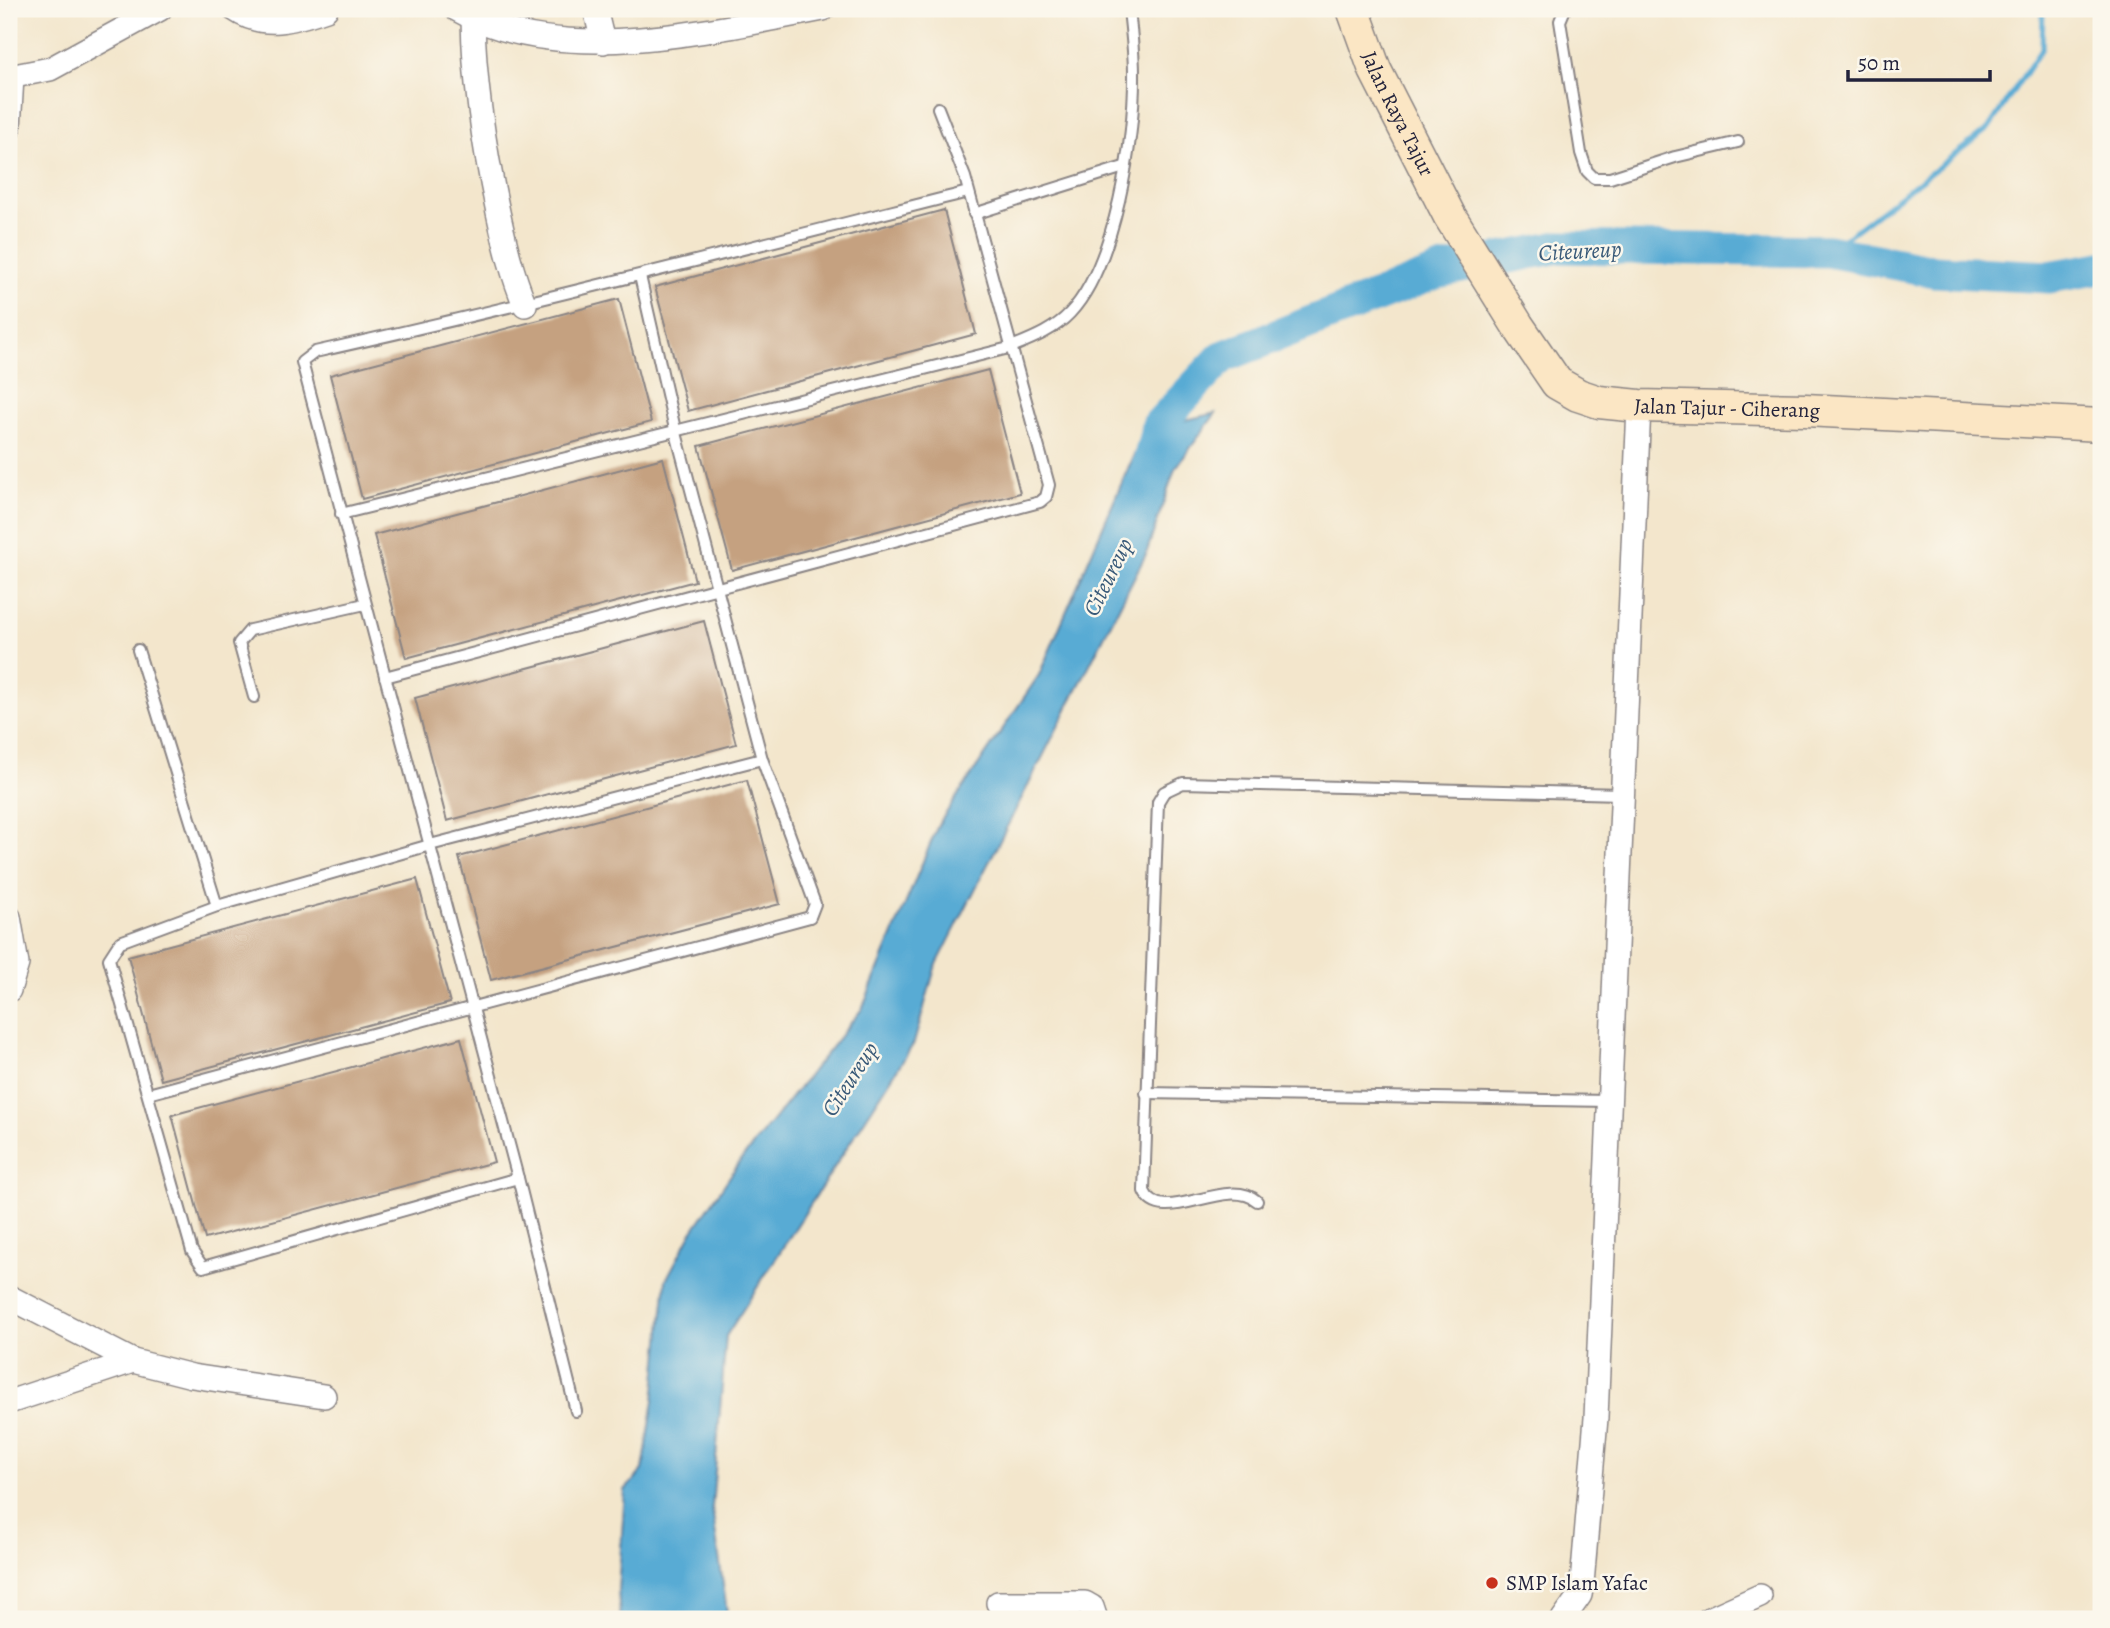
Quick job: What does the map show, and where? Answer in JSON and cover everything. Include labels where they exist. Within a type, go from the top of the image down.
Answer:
[{"type":"main road","name":"Jalan Raya Tajur","points":[[1353,9],[1375,70],[1449,215]]},
{"type":"main road","name":"Jalan Tajur - Ciherang","points":[[1449,215],[1557,383],[1599,402],[1639,406],[1805,410],[2101,425]]},
{"type":"street","points":[[9,128],[10,77],[50,69],[160,9]]},
{"type":"street","points":[[234,9],[245,16],[265,22],[293,19],[326,9]]},
{"type":"street","points":[[595,9],[603,42]]},
{"type":"street","points":[[525,305],[506,252],[482,139],[464,14],[555,39],[603,42],[823,9]]},
{"type":"street","points":[[1563,1619],[1580,1595],[1589,1510],[1610,1101],[1639,406]]},
{"type":"street","points":[[9,917],[17,964],[9,990]]},
{"type":"street","points":[[9,1297],[133,1361],[192,1376],[324,1396]]},
{"type":"street","points":[[9,1402],[133,1361]]},
{"type":"street","points":[[1709,1619],[1760,1596]]},
{"type":"street","points":[[998,1603],[1085,1603],[1092,1607],[1096,1619]]},
{"type":"lane","points":[[341,514],[1009,348],[1047,331],[1082,300],[1095,279],[1105,250],[1124,167],[1134,74],[1129,9]]},
{"type":"lane","points":[[1565,9],[1560,21],[1581,153],[1587,171],[1594,178],[1610,178],[1675,157],[1738,142]]},
{"type":"lane","points":[[385,677],[1040,502],[1046,497],[1049,485],[968,192],[939,108]]},
{"type":"lane","points":[[974,214],[1124,167]]},
{"type":"lane","points":[[576,1411],[518,1178],[302,362],[307,356],[525,305],[968,192]]},
{"type":"lane","points":[[148,1094],[810,917],[815,904],[762,758],[675,429],[640,276]]},
{"type":"lane","points":[[254,697],[239,643],[250,630],[365,604]]},
{"type":"lane","points":[[138,650],[217,906]]},
{"type":"lane","points":[[518,1178],[203,1267],[192,1251],[109,959],[120,942],[217,906],[430,845],[762,758]]},
{"type":"lane","points":[[1257,1201],[1240,1192],[1166,1206],[1147,1198],[1144,1191],[1158,802],[1173,785],[1183,783],[1621,794]]},
{"type":"lane","points":[[1146,1093],[1610,1101]]},
{"type":"water","points":[[1216,413],[1175,469],[1146,554],[935,968],[914,1043],[726,1336],[712,1508],[728,1619],[620,1619],[618,1590],[625,1490],[643,1470],[654,1400],[666,1280],[690,1235],[741,1160],[862,1009],[938,825],[1039,675],[1145,429]]},
{"type":"building","points":[[944,210],[976,334],[688,411],[655,287]]},
{"type":"building","points":[[619,299],[651,422],[362,499],[330,375]]},
{"type":"building","points":[[988,370],[1020,493],[732,570],[699,446]]},
{"type":"building","points":[[663,458],[695,581],[406,658],[374,535]]},
{"type":"building","points":[[704,621],[736,744],[447,821],[415,698]]},
{"type":"building","points":[[747,780],[780,904],[491,980],[459,857]]},
{"type":"building","points":[[417,879],[450,1003],[161,1080],[128,956]]},
{"type":"building","points":[[461,1038],[494,1162],[205,1239],[172,1115]]},
{"type":"waterway","points":[[1828,251],[1988,129],[2042,48],[2043,9]]},
{"type":"waterway","name":"Citeureup","points":[[1147,470],[1158,425],[1222,357],[1441,271],[1559,247],[1828,251],[1934,271],[2049,277],[2101,268]]},
{"type":"place","name":"SMP Islam Yafac","points":[[1492,1583]]}]
